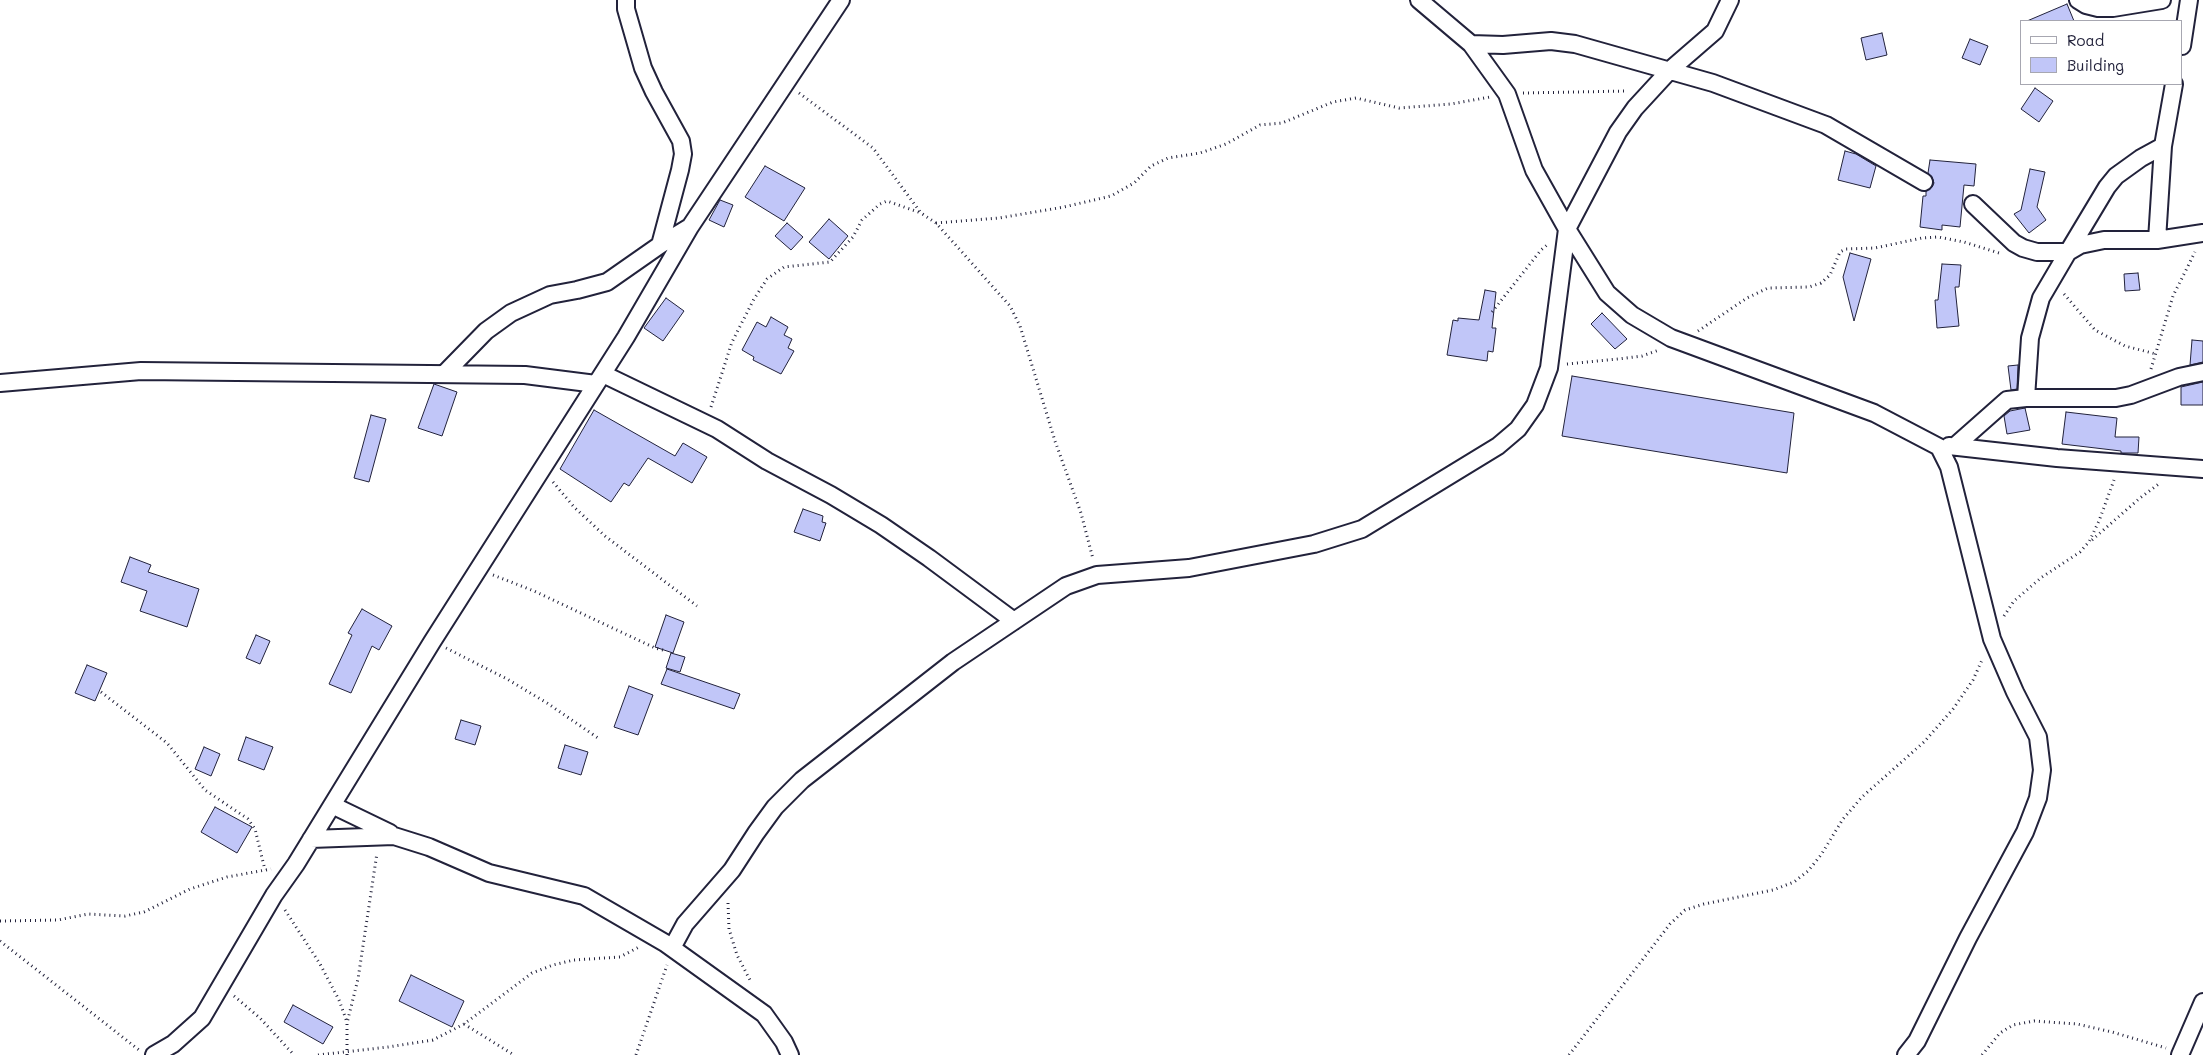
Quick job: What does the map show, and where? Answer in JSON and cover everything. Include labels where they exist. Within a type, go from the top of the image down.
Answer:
[{"type":"street","points":[[626,0],[626,9],[643,68],[681,141],[680,170],[660,245]]},
{"type":"street","points":[[154,1055],[173,1044],[191,1030],[202,1018],[274,895],[296,864],[541,468],[600,379],[690,227],[841,0]]},
{"type":"street","points":[[1419,0],[1471,44],[1507,94],[1534,170],[1566,233],[1607,293],[1632,315],[1680,342],[1874,413],[1947,446],[2057,458],[2195,468]]},
{"type":"street","points":[[672,948],[685,924],[732,870],[775,808],[802,780],[953,662],[1066,586],[1097,575],[1189,568],[1314,544],[1362,529],[1498,446],[1518,429],[1535,404],[1549,368],[1566,233],[1618,132],[1650,89],[1715,31],[1730,0]]},
{"type":"street","points":[[2078,0],[2086,5],[2098,8],[2113,8],[2162,0]]},
{"type":"street","points":[[2183,39],[2189,0]]},
{"type":"street","points":[[1471,44],[1504,45],[1551,41],[1575,44],[1670,70],[1746,94],[1826,125],[1924,182]]},
{"type":"street","points":[[2157,240],[2163,146],[2174,85]]},
{"type":"street","points":[[2026,398],[2030,338],[2041,298],[2107,187],[2116,176],[2141,158],[2163,146]]},
{"type":"street","points":[[1973,204],[2014,243],[2037,252],[2068,252],[2080,245],[2104,240],[2200,240]]},
{"type":"street","points":[[444,374],[486,332],[511,313],[550,295],[607,282],[660,245],[690,227]]},
{"type":"street","points":[[0,383],[141,371],[526,375],[600,379],[717,429],[767,461],[831,495],[881,525],[929,558],[1014,621]]},
{"type":"street","points":[[1947,446],[2007,400],[2026,398],[2116,398],[2143,391],[2179,377],[2203,372]]},
{"type":"street","points":[[1906,1055],[1917,1041],[1968,938],[2025,832],[2038,798],[2042,770],[2038,737],[2015,692],[1992,639],[1949,467],[1947,446]]},
{"type":"street","points":[[332,805],[387,835],[429,847],[489,872],[584,896],[653,935],[764,1014],[784,1042],[790,1055]]},
{"type":"street","points":[[311,839],[387,835]]},
{"type":"street","points":[[2180,1054],[2203,1002]]},
{"type":"path","points":[[786,83],[873,148],[921,213]]},
{"type":"path","points":[[936,223],[1017,215],[1111,196],[1134,183],[1151,166],[1168,158],[1200,153],[1226,144],[1260,125],[1282,123],[1332,102],[1356,98],[1399,108],[1450,104],[1507,94],[1650,89]]},
{"type":"path","points":[[717,429],[711,418],[711,408],[732,342],[754,299],[767,279],[784,267],[830,262],[853,237],[862,220],[880,204],[887,201],[921,213],[936,223],[1010,306],[1020,326],[1055,441],[1080,513],[1097,575]]},
{"type":"path","points":[[1492,312],[1541,250],[1566,233]]},
{"type":"path","points":[[1549,368],[1563,364],[1642,356],[1680,342],[1747,298],[1768,288],[1809,288],[1821,283],[1830,275],[1840,252],[1846,249],[1875,248],[1922,238],[1938,237],[1964,242],[2002,254]]},
{"type":"path","points":[[2143,391],[2173,296],[2200,240]]},
{"type":"path","points":[[2052,279],[2095,330],[2125,346],[2156,354]]},
{"type":"path","points":[[2089,542],[2099,521],[2120,462]]},
{"type":"path","points":[[541,468],[574,507],[605,536],[697,606]]},
{"type":"path","points":[[1569,1055],[1670,924],[1685,910],[1704,904],[1773,890],[1794,882],[1808,871],[1843,819],[1862,797],[1924,742],[1954,709],[1973,680],[2006,611],[2014,601],[2042,577],[2080,552],[2140,498],[2165,480],[2195,468]]},
{"type":"path","points":[[478,570],[534,591],[655,648],[663,650]]},
{"type":"path","points":[[432,642],[507,679],[568,716],[598,738]]},
{"type":"path","points":[[101,692],[167,743],[205,790],[248,819],[255,828],[265,870]]},
{"type":"path","points":[[347,1054],[347,1023],[358,979],[387,835]]},
{"type":"path","points":[[0,921],[58,920],[88,914],[125,916],[144,912],[190,889],[227,877],[296,864]]},
{"type":"path","points":[[732,870],[726,910],[729,929],[737,955],[754,987]]},
{"type":"path","points":[[274,895],[320,964],[339,1000],[347,1023]]},
{"type":"path","points":[[318,1055],[347,1054],[433,1040],[464,1024],[532,973],[553,964],[574,960],[620,957],[636,949],[653,935]]},
{"type":"path","points":[[0,941],[145,1055]]},
{"type":"path","points":[[636,1055],[672,948]]},
{"type":"path","points":[[222,985],[260,1018],[294,1055]]},
{"type":"path","points":[[1982,1055],[2000,1033],[2013,1025],[2034,1021],[2086,1026],[2112,1032],[2180,1054]]},
{"type":"path","points":[[464,1024],[514,1055]]},
{"type":"building","points":[[2067,4],[2074,20],[2029,20]]},
{"type":"building","points":[[1882,33],[1887,55],[1866,60],[1861,38]]},
{"type":"building","points":[[1970,39],[1988,46],[1980,65],[1962,58]]},
{"type":"building","points":[[2035,88],[2053,101],[2039,122],[2021,109]]},
{"type":"building","points":[[1845,151],[1856,154],[1876,166],[1870,188],[1838,180]]},
{"type":"building","points":[[1930,160],[1976,164],[1974,186],[1964,185],[1960,227],[1942,225],[1942,230],[1920,227],[1923,196],[1926,196],[1926,191],[1934,183],[1928,173]]},
{"type":"building","points":[[765,166],[805,188],[784,221],[745,197]]},
{"type":"building","points":[[2030,169],[2045,172],[2037,207],[2046,220],[2029,233],[2014,214],[2021,210]]},
{"type":"building","points":[[720,200],[733,205],[724,227],[709,220]]},
{"type":"building","points":[[829,219],[848,236],[829,259],[809,242]]},
{"type":"building","points":[[787,223],[803,237],[791,250],[775,236]]},
{"type":"building","points":[[1850,253],[1871,259],[1854,321],[1843,277]]},
{"type":"building","points":[[1942,264],[1961,265],[1959,287],[1955,287],[1959,326],[1937,328],[1935,300],[1938,300]]},
{"type":"building","points":[[2138,273],[2140,290],[2125,291],[2124,274]]},
{"type":"building","points":[[1485,290],[1496,292],[1492,328],[1496,328],[1493,352],[1488,351],[1487,361],[1447,355],[1453,320],[1458,321],[1458,318],[1479,320]]},
{"type":"building","points":[[666,298],[684,311],[663,341],[644,328]]},
{"type":"building","points":[[1602,313],[1627,339],[1615,349],[1591,324]]},
{"type":"building","points":[[771,317],[788,327],[784,335],[792,339],[788,348],[794,351],[781,374],[753,360],[754,357],[742,350],[757,322],[766,327]]},
{"type":"building","points":[[2192,340],[2203,341],[2203,362],[2190,365]]},
{"type":"building","points":[[2018,365],[2017,389],[2011,390],[2008,366]]},
{"type":"building","points":[[1572,376],[1794,413],[1787,473],[1562,436]]},
{"type":"building","points":[[2203,382],[2203,405],[2181,405],[2181,387]]},
{"type":"building","points":[[434,384],[457,392],[442,436],[418,428]]},
{"type":"building","points":[[2025,408],[2030,430],[2007,434],[2004,416],[2010,411]]},
{"type":"building","points":[[594,410],[675,456],[683,443],[707,457],[692,483],[648,458],[629,486],[624,483],[611,502],[560,469]]},
{"type":"building","points":[[2066,412],[2117,418],[2115,437],[2139,437],[2138,453],[2121,453],[2121,451],[2062,444]]},
{"type":"building","points":[[371,415],[386,419],[369,482],[354,478]]},
{"type":"building","points":[[803,509],[823,516],[822,522],[826,523],[820,541],[794,532]]},
{"type":"building","points":[[130,557],[151,565],[148,572],[199,589],[187,627],[140,611],[147,591],[121,582]]},
{"type":"building","points":[[362,609],[392,626],[379,650],[372,646],[351,693],[329,684],[352,635],[348,633]]},
{"type":"building","points":[[666,615],[684,622],[673,653],[655,647]]},
{"type":"building","points":[[256,635],[270,641],[260,664],[246,658]]},
{"type":"building","points":[[671,653],[685,657],[680,672],[666,668]]},
{"type":"building","points":[[87,665],[107,673],[95,701],[75,693]]},
{"type":"building","points":[[667,669],[740,694],[734,709],[661,684]]},
{"type":"building","points":[[629,686],[653,695],[638,735],[614,727]]},
{"type":"building","points":[[461,720],[481,726],[475,745],[455,739]]},
{"type":"building","points":[[246,737],[273,747],[264,770],[238,760]]},
{"type":"building","points":[[565,745],[588,752],[581,775],[558,768]]},
{"type":"building","points":[[204,747],[220,754],[211,776],[195,769]]},
{"type":"building","points":[[215,807],[252,827],[237,853],[201,832]]},
{"type":"building","points":[[411,975],[464,1001],[452,1027],[399,1001]]},
{"type":"building","points":[[293,1005],[333,1027],[323,1044],[284,1022]]}]
